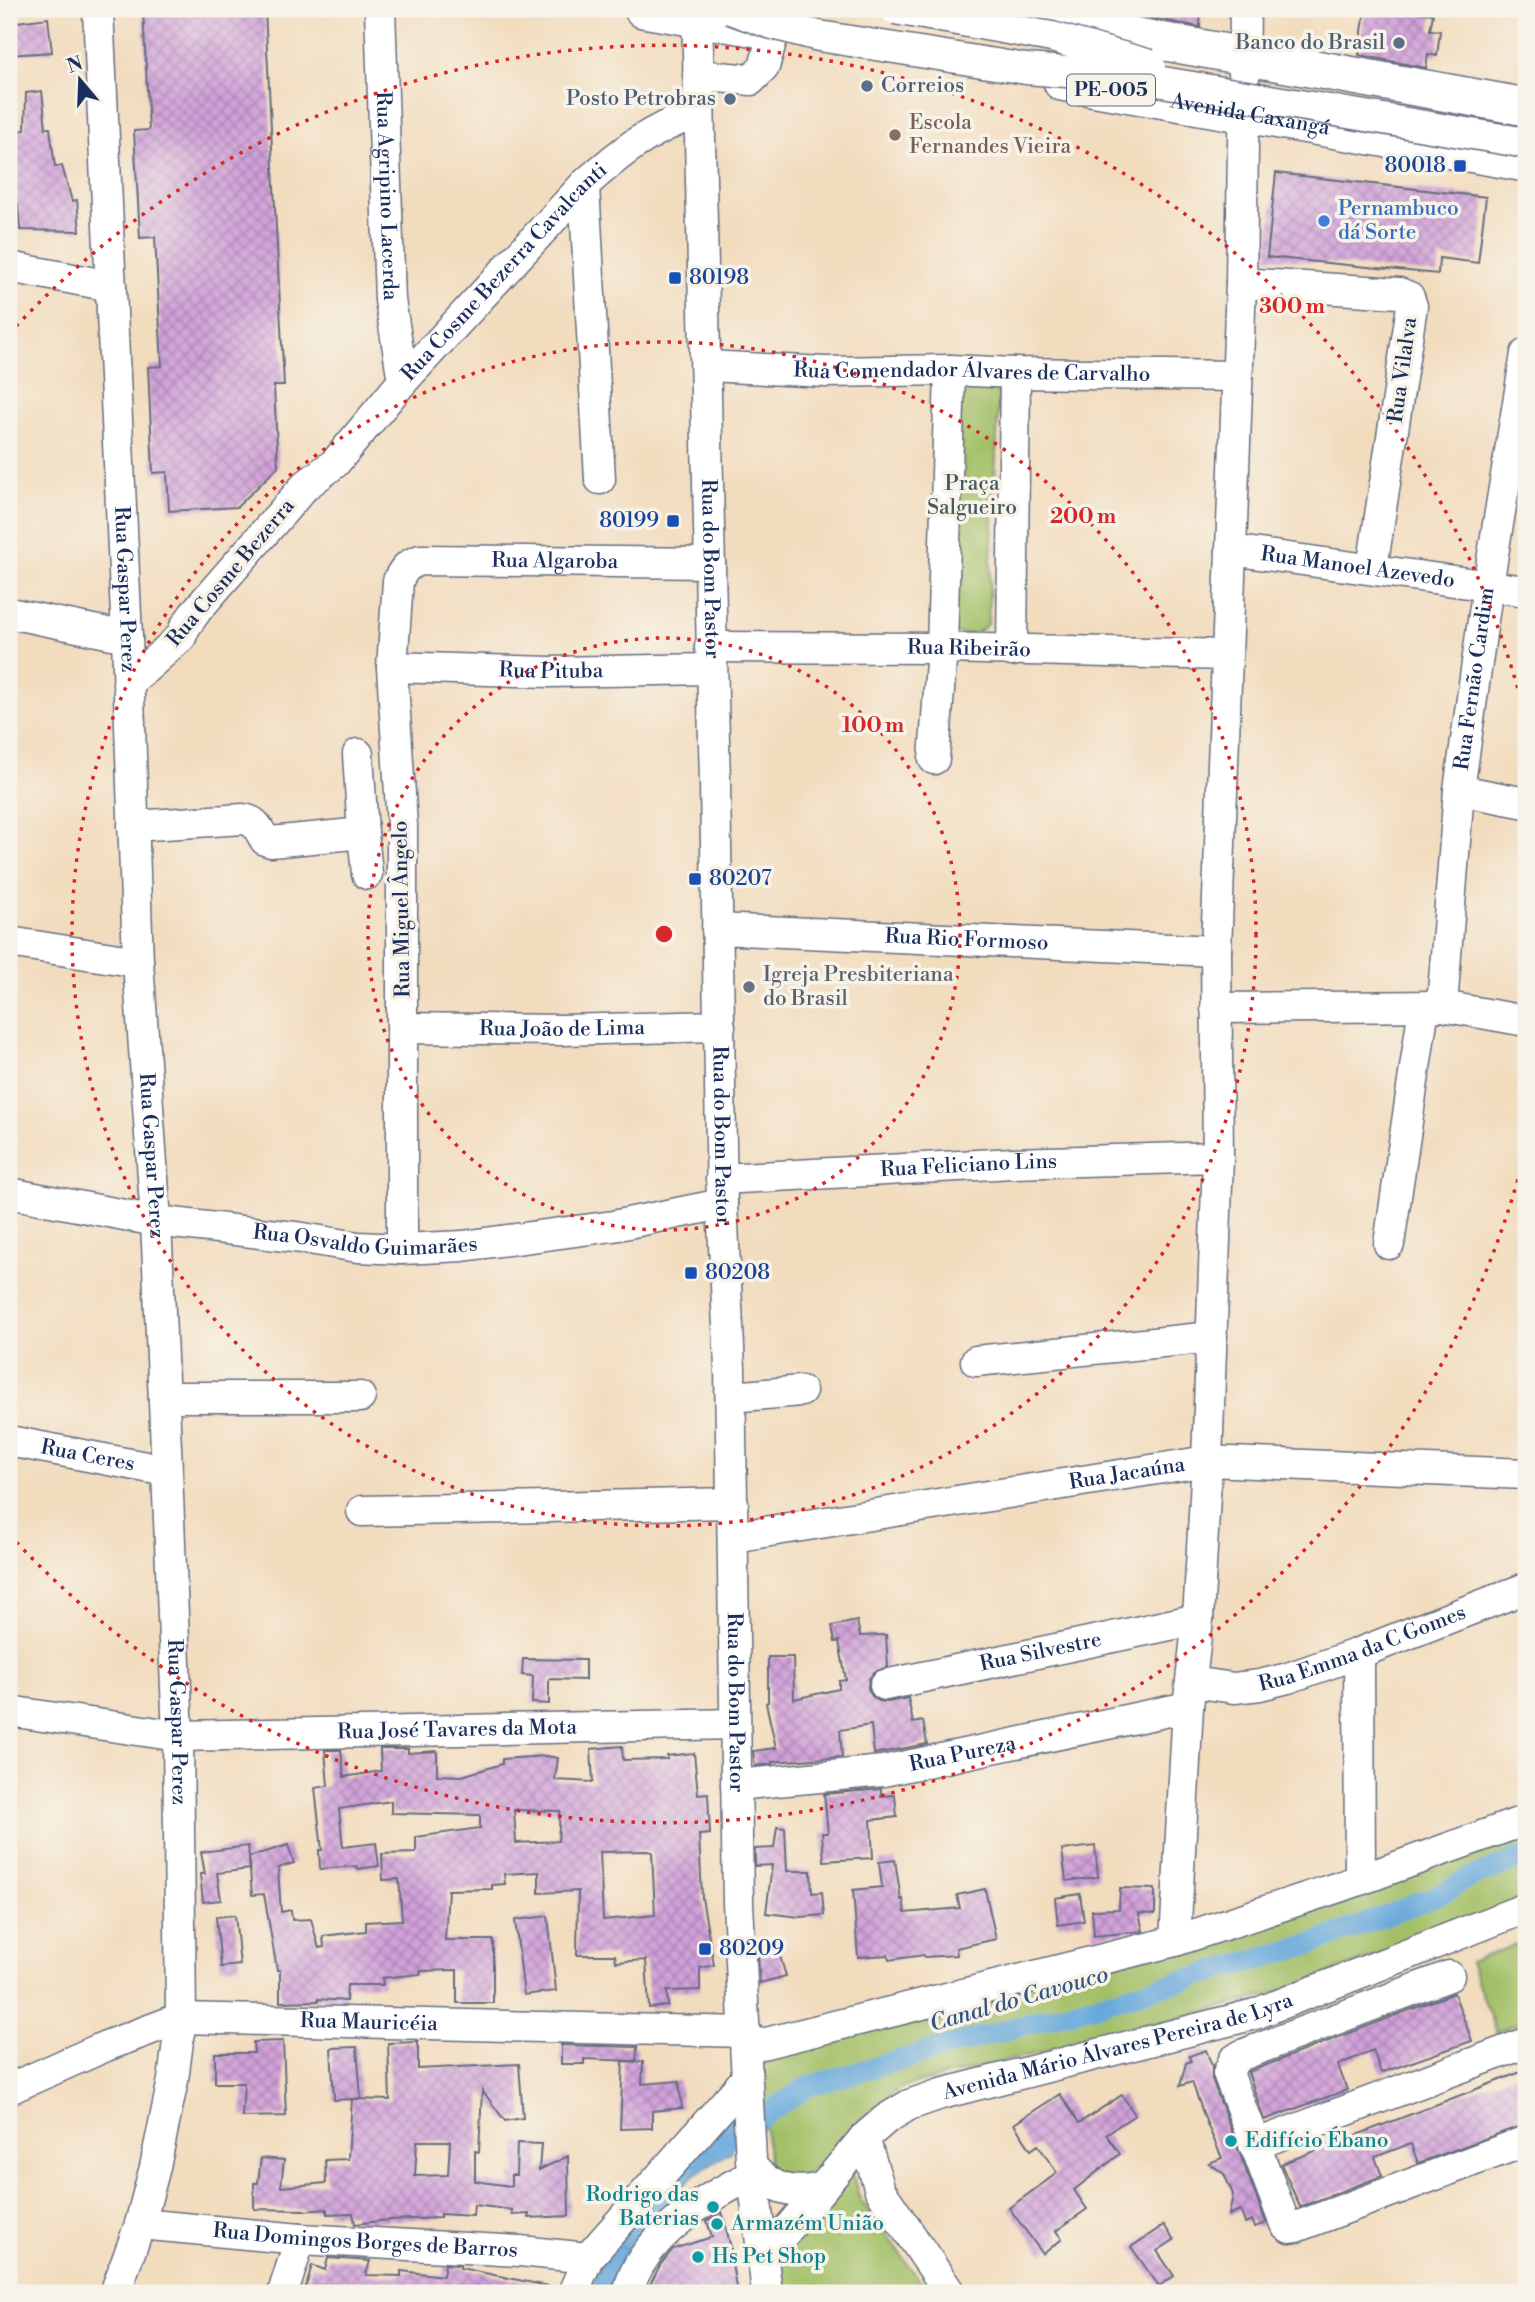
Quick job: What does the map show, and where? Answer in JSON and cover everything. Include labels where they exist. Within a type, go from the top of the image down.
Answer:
[{"type":"main road","name":"Avenida Caxangá","points":[[643,9],[708,12],[774,31],[1526,163]]},
{"type":"main road","points":[[983,9],[1526,107]]},
{"type":"street","name":"Rua Gaspar Perez","points":[[98,9],[127,637],[138,962],[156,1221],[164,1397],[178,1736],[181,2018],[173,2080],[141,2224],[115,2293]]},
{"type":"street","name":"Rua Agripino Lacerda","points":[[380,9],[390,300],[403,381]]},
{"type":"street","points":[[895,9],[1052,37],[1136,62],[1526,130]]},
{"type":"street","points":[[1175,1941],[1190,1694],[1198,1619],[1212,1337],[1218,1157],[1216,951],[1241,283],[1245,9]]},
{"type":"street","points":[[708,12],[769,23],[819,36],[1026,69],[1133,78],[1526,143]]},
{"type":"street","name":"Rua do Bom Pastor","points":[[708,12],[698,75],[720,1026],[721,1191],[731,1396],[738,1903],[752,2167],[766,2293]]},
{"type":"street","points":[[698,75],[751,80],[764,67],[774,31]]},
{"type":"street","name":"Rua Cosme Bezerra Cavalcanti","points":[[335,463],[403,381],[584,185],[640,138],[668,123],[699,112]]},
{"type":"street","points":[[584,185],[600,479]]},
{"type":"street","points":[[9,267],[111,286]]},
{"type":"street","name":"Rua Vilalva","points":[[1241,283],[1399,293],[1409,297],[1412,306],[1372,568]]},
{"type":"street","name":"Rua Fernão Cardim","points":[[1389,1244],[1433,1007],[1459,790],[1488,585],[1526,354]]},
{"type":"street","name":"Rua Comendador Álvares de Carvalho","points":[[706,366],[826,372],[950,370],[1237,376]]},
{"type":"street","points":[[934,759],[942,648],[950,370]]},
{"type":"street","points":[[1012,651],[1015,373]]},
{"type":"street","name":"Rua Cosme Bezerra","points":[[128,684],[181,637],[197,610],[305,486],[335,463]]},
{"type":"street","name":"Rua Manoel Azevedo","points":[[1231,550],[1526,591]]},
{"type":"street","name":"Rua Algaroba","points":[[402,571],[420,560],[710,563]]},
{"type":"street","name":"Rua Miguel Ângelo","points":[[402,571],[398,581],[392,667],[401,825],[402,1249]]},
{"type":"street","points":[[9,613],[127,637]]},
{"type":"street","name":"Rua Ribeirão","points":[[711,658],[942,648],[1227,655]]},
{"type":"street","name":"Rua Pituba","points":[[392,667],[550,672],[711,658]]},
{"type":"street","points":[[358,754],[367,874]]},
{"type":"street","points":[[1459,790],[1526,803]]},
{"type":"street","points":[[133,826],[252,820],[265,840],[271,842],[363,833]]},
{"type":"street","name":"Rua Rio Formoso","points":[[717,929],[1216,951]]},
{"type":"street","points":[[9,942],[138,962]]},
{"type":"street","points":[[1216,1008],[1433,1007],[1526,1021]]},
{"type":"street","name":"Rua João de Lima","points":[[403,1028],[562,1030],[720,1026]]},
{"type":"street","name":"Rua Feliciano Lins","points":[[721,1191],[1013,1163],[1218,1157]]},
{"type":"street","name":"Rua Osvaldo Guimarães","points":[[9,1193],[156,1221],[358,1247],[402,1249],[463,1247],[613,1226],[721,1191]]},
{"type":"street","points":[[976,1361],[1212,1337]]},
{"type":"street","points":[[731,1396],[800,1391]]},
{"type":"street","points":[[164,1397],[360,1397]]},
{"type":"street","name":"Rua Ceres","points":[[9,1441],[167,1471]]},
{"type":"street","name":"Rua Jacaúna","points":[[733,1537],[1207,1461],[1526,1474]]},
{"type":"street","points":[[362,1511],[733,1503]]},
{"type":"street","name":"Rua Emma da C Gomes","points":[[1190,1694],[1260,1685],[1359,1653],[1526,1588]]},
{"type":"street","name":"Rua Silvestre","points":[[885,1685],[1198,1619]]},
{"type":"street","points":[[1359,1653],[1360,1880]]},
{"type":"street","name":"Rua Pureza","points":[[736,1785],[883,1771],[1190,1694]]},
{"type":"street","name":"Rua José Tavares da Mota","points":[[9,1711],[178,1736],[735,1724]]},
{"type":"street","points":[[746,2040],[1175,1941],[1360,1880],[1526,1819]]},
{"type":"street","name":"Avenida Mário Álvares Pereira de Lyra","points":[[762,2260],[864,2138],[886,2119],[909,2105],[941,2094],[1255,2014],[1526,1908]]},
{"type":"street","points":[[1448,1976],[1234,2060],[1228,2073],[1285,2224],[1290,2228],[1526,2141]]},
{"type":"street","name":"Rua Mauricéia","points":[[9,2089],[119,2040],[181,2018],[746,2040]]},
{"type":"street","points":[[1254,2145],[1526,2043]]},
{"type":"street","points":[[573,2293],[588,2258],[747,2085]]},
{"type":"street","points":[[864,2138],[880,2190],[950,2293]]},
{"type":"street","points":[[628,2293],[643,2259],[668,2231],[752,2167],[761,2177],[784,2190],[797,2192],[822,2187]]},
{"type":"street","name":"Rua Domingos Borges de Barros","points":[[141,2224],[300,2239],[588,2258]]},
{"type":"street","points":[[283,2293],[300,2239]]},
{"type":"green space","name":"Praça Salgueiro","points":[[965,383],[995,387],[999,396],[988,622],[981,630],[968,634],[953,632],[956,392]]},
{"type":"green space","points":[[1526,1826],[1526,1901],[1273,1994],[902,2087],[882,2101],[859,2122],[837,2149],[802,2177],[770,2174],[758,2063],[760,2058]]},
{"type":"green space","points":[[1517,1944],[1526,1969],[1526,2021],[1496,2032],[1470,1962]]},
{"type":"green space","points":[[850,2168],[860,2199],[929,2293],[769,2293],[765,2267]]},
{"type":"water","points":[[734,2112],[732,2151],[694,2175],[649,2221],[624,2254],[607,2293],[589,2293],[608,2245]]},
{"type":"building","points":[[143,9],[265,9],[284,386],[274,386],[278,467],[237,507],[169,511],[167,472],[153,473],[148,367],[162,366],[155,237],[140,238],[134,131],[149,130]]},
{"type":"building","points":[[1130,9],[1201,9],[1200,27],[1130,14]]},
{"type":"building","name":"Banco do Brasil","points":[[1365,9],[1433,14],[1430,30],[1440,31],[1437,56],[1428,54],[1426,68],[1359,55]]},
{"type":"building","points":[[48,18],[52,52],[9,55],[9,26],[17,22]]},
{"type":"building","points":[[42,91],[46,128],[50,128],[55,167],[62,166],[72,201],[77,200],[80,231],[20,230],[18,203],[9,204],[9,131],[25,130],[26,93]]},
{"type":"building","points":[[1276,173],[1486,197],[1478,263],[1439,258],[1438,274],[1267,257]]},
{"type":"building","points":[[857,1621],[860,1636],[886,1635],[888,1667],[874,1672],[869,1679],[868,1688],[872,1696],[879,1701],[888,1702],[908,1698],[913,1723],[923,1721],[927,1744],[874,1754],[871,1725],[840,1730],[842,1757],[772,1762],[755,1766],[753,1751],[776,1748],[766,1703],[768,1657],[793,1657],[794,1699],[839,1689],[839,1681],[846,1680],[839,1641],[835,1642],[832,1626]]},
{"type":"building","points":[[523,1659],[585,1660],[585,1680],[549,1679],[549,1704],[532,1703],[533,1676],[522,1675]]},
{"type":"building","points":[[622,1746],[623,1760],[667,1759],[667,1756],[694,1753],[698,1794],[708,1793],[710,1834],[699,1835],[702,1898],[714,1965],[700,1968],[700,1990],[667,1991],[668,2006],[649,2008],[646,1960],[616,1962],[615,1955],[577,1955],[578,1891],[539,1893],[539,1872],[504,1874],[505,1884],[492,1885],[492,1889],[448,1890],[445,1940],[493,1940],[493,2003],[457,2003],[457,1970],[420,1971],[421,1974],[382,1978],[383,1985],[347,1985],[346,2001],[318,1999],[280,2002],[280,1970],[277,1970],[264,1894],[252,1895],[249,1857],[288,1845],[294,1863],[278,1868],[281,1912],[291,1910],[292,1920],[311,1919],[319,1948],[324,1947],[323,1936],[366,1931],[366,1922],[402,1920],[399,1879],[383,1880],[382,1854],[416,1853],[416,1837],[480,1828],[480,1815],[391,1813],[391,1801],[339,1809],[343,1847],[376,1843],[379,1866],[320,1869],[319,1850],[322,1850],[315,1788],[328,1786],[325,1750],[341,1750],[344,1777],[381,1771],[380,1749],[408,1749],[408,1753],[437,1751],[437,1775],[462,1776],[502,1764],[502,1759],[546,1756],[558,1758],[555,1780],[593,1782],[591,1749]],"holes":[[[514,1810],[560,1811],[558,1841],[516,1843]],[[600,1852],[652,1852],[655,1915],[603,1920]]]},
{"type":"building","points":[[881,1789],[881,1796],[895,1795],[897,1817],[871,1820],[873,1858],[824,1861],[822,1833],[828,1833],[824,1794]]},
{"type":"building","points":[[777,1827],[785,1828],[787,1871],[811,1871],[812,1893],[822,1892],[824,1915],[800,1917],[766,1913],[772,1865],[755,1866],[755,1849],[774,1848]]},
{"type":"building","points":[[248,1846],[250,1869],[217,1873],[221,1900],[203,1902],[200,1874],[205,1874],[201,1852]]},
{"type":"building","points":[[1095,1846],[1098,1877],[1066,1881],[1062,1850]]},
{"type":"building","points":[[895,1860],[905,1913],[960,1908],[957,1895],[985,1889],[996,1939],[956,1948],[957,1955],[924,1955],[889,1960],[888,1955],[858,1957],[853,1890],[882,1887],[879,1862]]},
{"type":"building","points":[[1120,1888],[1155,1889],[1155,1914],[1139,1913],[1143,1931],[1094,1936],[1092,1910],[1119,1909]]},
{"type":"building","points":[[1080,1894],[1084,1921],[1058,1925],[1055,1898]]},
{"type":"building","points":[[235,1915],[240,1965],[221,1967],[216,1917]]},
{"type":"building","points":[[548,1916],[556,1991],[524,1995],[515,1920]]},
{"type":"building","points":[[778,1950],[786,1976],[760,1983],[758,1955]]},
{"type":"building","points":[[1454,1993],[1472,2041],[1381,2073],[1373,2050],[1338,2065],[1347,2090],[1264,2120],[1248,2072]]},
{"type":"building","points":[[283,2041],[286,2116],[242,2117],[244,2083],[215,2083],[215,2053],[254,2053],[253,2042]]},
{"type":"building","points":[[418,2042],[418,2069],[519,2064],[523,2118],[505,2121],[482,2090],[479,2152],[475,2151],[475,2181],[511,2186],[511,2175],[516,2175],[517,2143],[541,2144],[539,2170],[568,2156],[569,2216],[529,2218],[529,2214],[512,2215],[512,2210],[474,2205],[473,2216],[440,2214],[440,2218],[355,2224],[353,2213],[327,2214],[327,2209],[254,2209],[254,2183],[258,2183],[261,2158],[284,2160],[281,2187],[326,2183],[325,2160],[348,2159],[352,2099],[334,2100],[331,2048],[357,2047],[361,2098],[354,2099],[390,2100],[388,2043]],"holes":[[[417,2141],[450,2141],[448,2175],[415,2176]]]},
{"type":"building","points":[[561,2045],[637,2047],[636,2061],[584,2059],[584,2064],[561,2064]]},
{"type":"building","name":"Edifício Ébano","points":[[1206,2050],[1212,2066],[1212,2079],[1266,2223],[1255,2227],[1252,2220],[1245,2223],[1240,2210],[1229,2215],[1233,2194],[1224,2174],[1209,2163],[1222,2158],[1192,2082],[1180,2086],[1186,2063],[1191,2061],[1189,2056]]},
{"type":"building","points":[[623,2061],[643,2062],[642,2084],[679,2081],[682,2108],[652,2111],[652,2128],[620,2129]]},
{"type":"building","points":[[1526,2070],[1526,2124],[1418,2163],[1411,2144],[1404,2146],[1375,2157],[1382,2176],[1300,2207],[1281,2164]]},
{"type":"building","points":[[1060,2094],[1079,2123],[1122,2095],[1135,2115],[1106,2134],[1120,2154],[1074,2190],[1087,2209],[1056,2231],[1062,2239],[1043,2254],[1009,2208],[1057,2173],[1038,2145],[1031,2150],[1014,2124]]},
{"type":"building","points":[[722,2212],[731,2249],[727,2250],[737,2293],[646,2293],[660,2265],[673,2249],[712,2237],[707,2221]]},
{"type":"building","points":[[1164,2225],[1174,2240],[1157,2251],[1174,2276],[1159,2286],[1131,2247]]},
{"type":"building","points":[[328,2258],[370,2261],[366,2275],[401,2276],[401,2271],[443,2276],[445,2264],[460,2265],[460,2268],[548,2286],[547,2293],[304,2293],[312,2265],[325,2270]]},
{"type":"waterway","name":"Canal do Cavouco","points":[[710,2152],[808,2086],[1315,1943],[1441,1894],[1468,1878],[1526,1857]]},
{"type":"place","name":"Banco do Brasil","points":[[1399,43]]},
{"type":"place","name":"Correios","points":[[867,86]]},
{"type":"place","name":"Posto Petrobras","points":[[730,99]]},
{"type":"place","name":"Escola Fernandes Vieira","points":[[895,135]]},
{"type":"place","name":"80018","points":[[1460,166]]},
{"type":"place","name":"Pernambuco dá Sorte","points":[[1324,221]]},
{"type":"place","name":"80198","points":[[675,278]]},
{"type":"place","name":"80199","points":[[673,521]]},
{"type":"place","name":"80207","points":[[695,879]]},
{"type":"place","name":"Igreja Presbiteriana do Brasil","points":[[749,987]]},
{"type":"place","name":"80208","points":[[691,1273]]},
{"type":"place","name":"80209","points":[[705,1949]]},
{"type":"place","name":"Edifício Ébano","points":[[1231,2141]]},
{"type":"place","name":"Rodrigo das Baterias","points":[[713,2207]]},
{"type":"place","name":"Armazém União","points":[[717,2224]]},
{"type":"place","name":"Hs Pet Shop","points":[[698,2257]]}]
